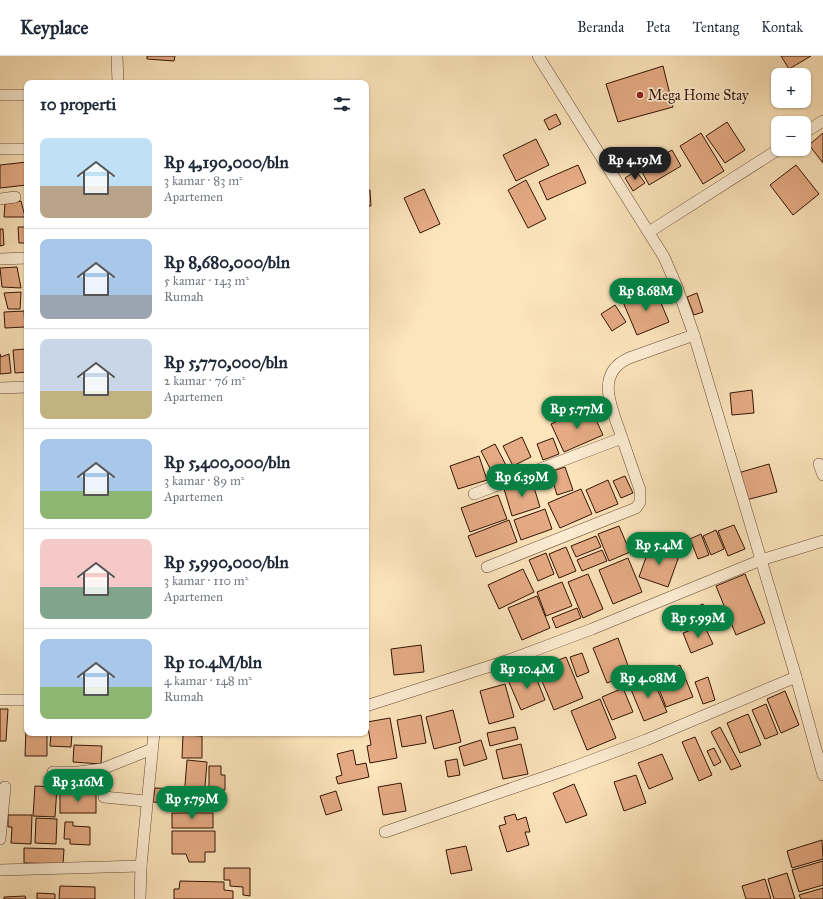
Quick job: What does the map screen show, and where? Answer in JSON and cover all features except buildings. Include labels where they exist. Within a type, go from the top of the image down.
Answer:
[{"type":"street","points":[[117,56],[118,80]]},
{"type":"street","points":[[538,56],[664,256],[677,287],[694,335],[796,677],[820,752],[823,775]]},
{"type":"street","points":[[0,95],[24,96]]},
{"type":"street","points":[[811,129],[823,121]]},
{"type":"street","points":[[0,149],[24,149]]},
{"type":"street","points":[[649,232],[771,155]]},
{"type":"street","points":[[0,199],[15,197]]},
{"type":"street","points":[[0,259],[24,258]]},
{"type":"street","points":[[487,568],[636,508],[640,502],[640,490],[608,392],[610,375],[613,369],[620,362],[628,358],[694,335]]},
{"type":"street","points":[[0,388],[24,387]]},
{"type":"street","points":[[474,494],[622,438]]},
{"type":"street","points":[[819,464],[823,475]]},
{"type":"street","points":[[369,705],[509,660],[592,629],[761,560],[823,541]]},
{"type":"street","points":[[385,832],[568,769],[624,748],[796,677]]},
{"type":"street","points":[[0,700],[24,700]]},
{"type":"street","points":[[140,899],[146,801],[154,736]]},
{"type":"street","points":[[53,772],[78,772],[102,769],[152,749]]},
{"type":"street","points":[[0,839],[5,787]]},
{"type":"street","points":[[104,797],[146,801]]},
{"type":"street","points":[[0,870],[141,866]]},
{"type":"place","name":"Mega Home Stay","points":[[640,95]]}]
